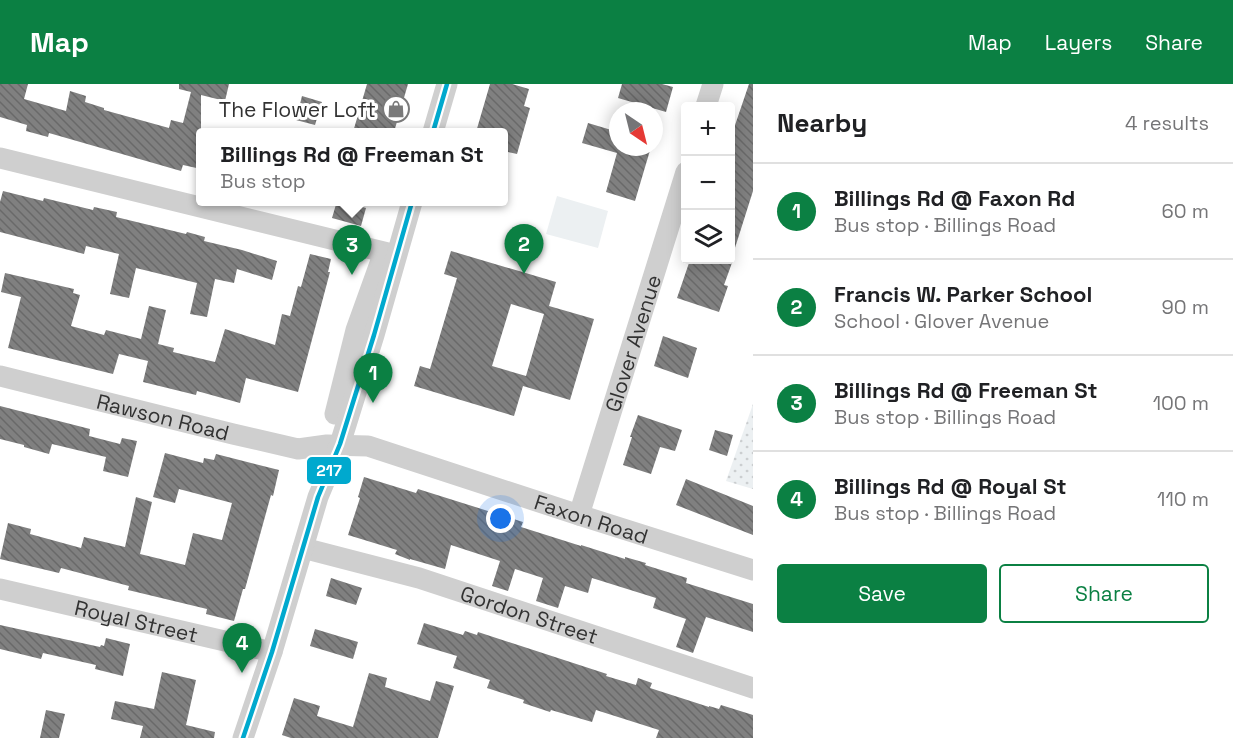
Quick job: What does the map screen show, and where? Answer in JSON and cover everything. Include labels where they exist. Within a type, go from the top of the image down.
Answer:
[{"type":"street","points":[[420,128],[434,84]]},
{"type":"street","points":[[434,128],[447,84]]},
{"type":"street","points":[[707,102],[713,84]]},
{"type":"street","points":[[0,158],[196,206]]},
{"type":"street","name":"Glover Avenue","points":[[579,515],[681,188]]},
{"type":"street","points":[[197,206],[390,253]]},
{"type":"street","points":[[390,253],[398,206]]},
{"type":"street","points":[[243,738],[272,652],[333,445],[356,330],[410,206]]},
{"type":"street","name":"Rawson Road","points":[[0,376],[298,449],[333,445]]},
{"type":"street","name":"Faxon Road","points":[[333,445],[368,446],[753,570]]},
{"type":"street","name":"Gordon Street","points":[[303,548],[419,578],[753,688]]},
{"type":"street","name":"Royal Street","points":[[0,589],[272,652]]},
{"type":"shaded area","points":[[557,196],[608,211],[598,248],[546,234]]},
{"type":"shaded area","points":[[753,404],[753,489],[726,481]]},
{"type":"building","points":[[0,84],[28,84],[24,99],[66,111],[70,91],[86,96],[85,102],[104,108],[104,110],[169,128],[171,120],[183,123],[191,92],[179,89],[179,84],[229,84],[225,101],[201,95],[201,128],[196,128],[196,168],[183,165],[181,171],[49,133],[48,137],[26,131],[27,125],[0,117]]},
{"type":"building","points":[[367,84],[408,84],[395,128],[354,128]]},
{"type":"building","points":[[490,84],[512,84],[529,89],[524,106],[530,108],[517,154],[508,152],[508,128],[477,128]]},
{"type":"building","points":[[622,84],[662,84],[673,87],[666,112],[663,111],[663,102],[632,102],[618,98]]},
{"type":"building","points":[[749,84],[753,84],[753,191],[735,248],[735,132],[735,125]]},
{"type":"building","points":[[302,96],[322,102],[315,125],[296,120]]},
{"type":"building","points":[[588,123],[609,129],[609,151],[582,143]]},
{"type":"building","points":[[616,156],[648,156],[635,201],[606,192]]},
{"type":"building","points":[[3,191],[43,201],[44,198],[93,210],[94,207],[117,212],[116,217],[205,237],[204,241],[277,261],[272,280],[237,269],[234,283],[215,279],[207,317],[190,314],[197,283],[136,268],[129,298],[110,294],[119,254],[86,246],[84,254],[0,232],[0,202]]},
{"type":"building","points":[[336,206],[366,208],[361,226],[332,218]]},
{"type":"building","points":[[451,251],[556,282],[549,306],[594,319],[570,400],[523,386],[514,416],[414,386],[420,366],[430,369],[457,278],[444,274]],"holes":[[[511,304],[544,314],[526,376],[492,366]]]},
{"type":"building","points":[[310,254],[331,259],[328,272],[330,272],[298,392],[246,378],[240,403],[197,391],[196,395],[143,382],[148,361],[119,354],[113,374],[8,348],[21,297],[1,292],[5,273],[74,289],[73,293],[80,295],[71,326],[104,335],[106,330],[141,339],[149,306],[166,310],[158,344],[174,348],[173,352],[215,362],[225,329],[275,345],[282,314],[290,316]]},
{"type":"building","points":[[689,264],[732,264],[724,285],[728,286],[719,312],[677,298]]},
{"type":"building","points":[[663,336],[697,348],[688,378],[654,366]]},
{"type":"building","points":[[0,406],[90,429],[89,436],[120,444],[122,438],[137,441],[128,477],[103,471],[106,457],[52,444],[49,454],[0,439]]},
{"type":"building","points":[[638,415],[682,430],[675,451],[660,447],[651,474],[623,465]]},
{"type":"building","points":[[715,430],[733,435],[727,456],[709,450]]},
{"type":"building","points":[[165,453],[203,463],[204,458],[214,460],[216,454],[279,470],[234,621],[206,614],[207,609],[128,590],[129,586],[61,568],[59,573],[0,559],[8,523],[31,529],[30,534],[81,548],[84,537],[125,547],[136,497],[152,502],[140,554],[185,565],[193,533],[222,540],[232,503],[179,489],[175,503],[153,497]]},
{"type":"building","points":[[364,477],[416,493],[418,489],[523,522],[521,527],[625,559],[625,557],[646,563],[645,565],[687,578],[686,583],[753,604],[753,632],[706,617],[693,653],[676,647],[686,619],[653,608],[656,598],[592,578],[588,593],[565,586],[558,608],[536,601],[543,578],[515,569],[508,591],[492,586],[500,561],[451,545],[445,569],[410,560],[395,554],[397,550],[348,535]]},
{"type":"building","points":[[686,479],[753,506],[753,535],[676,505]]},
{"type":"building","points":[[331,578],[362,588],[356,605],[326,596]]},
{"type":"building","points":[[424,623],[463,635],[465,631],[477,635],[478,632],[607,674],[606,676],[636,685],[638,678],[652,683],[650,688],[709,707],[719,709],[721,705],[753,715],[753,738],[656,738],[659,730],[596,710],[592,722],[523,703],[524,700],[487,688],[490,680],[453,668],[457,656],[417,644]]},
{"type":"building","points":[[0,625],[100,647],[104,646],[106,638],[130,644],[123,676],[95,669],[96,665],[43,653],[41,659],[0,649]]},
{"type":"building","points":[[315,629],[358,642],[353,659],[310,646]]},
{"type":"building","points":[[162,672],[196,680],[186,725],[215,732],[214,738],[140,738],[143,726],[111,719],[115,701],[154,709]]},
{"type":"building","points":[[369,673],[387,678],[385,687],[430,701],[436,681],[454,686],[438,738],[291,738],[282,735],[294,698],[320,706],[317,716],[353,727]]},
{"type":"building","points":[[46,710],[65,714],[59,738],[40,738]]},
{"type":"transit line","name":"217","points":[[434,128],[447,84]]},
{"type":"transit line","name":"217","points":[[243,738],[272,652],[318,497],[340,444],[411,206]]},
{"type":"place","name":"The Flower Loft","points":[[396,109]]},
{"type":"place","name":"Francis W. Parker School","points":[[524,274]]},
{"type":"place","name":"Billings Rd @ Freeman St","points":[[352,275]]},
{"type":"place","name":"Billings Rd @ Faxon Rd","points":[[373,403]]},
{"type":"place","name":"Billings Rd @ Royal St","points":[[242,673]]}]
